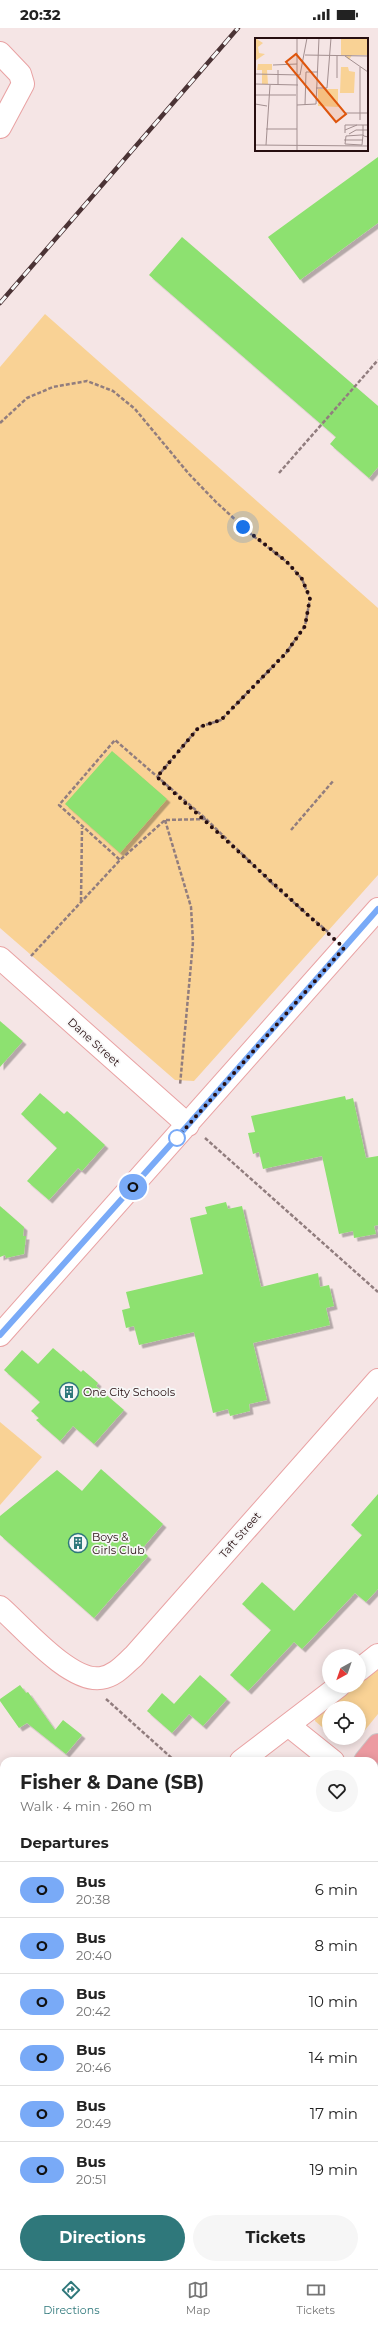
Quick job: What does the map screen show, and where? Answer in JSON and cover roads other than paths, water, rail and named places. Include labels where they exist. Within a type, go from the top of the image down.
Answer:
[{"type":"main road","points":[[368,1757],[378,1745]]},
{"type":"street","points":[[0,53],[20,74],[22,84],[0,127]]},
{"type":"street","points":[[0,1335],[196,1132],[344,948],[378,909]]},
{"type":"street","name":"Dane Street","points":[[0,958],[196,1132]]},
{"type":"street","name":"Taft Street","points":[[0,1606],[70,1669],[94,1678],[114,1673],[134,1656],[378,1380]]},
{"type":"street","points":[[366,1664],[378,1655]]},
{"type":"street","points":[[246,1757],[330,1693]]},
{"type":"street","points":[[288,1726],[328,1757]]},
{"type":"railway","points":[[0,303],[238,28]]},
{"type":"place","name":"One City Schools","points":[[69,1392]]},
{"type":"place","name":"Boys & Girls Club","points":[[78,1543]]}]
